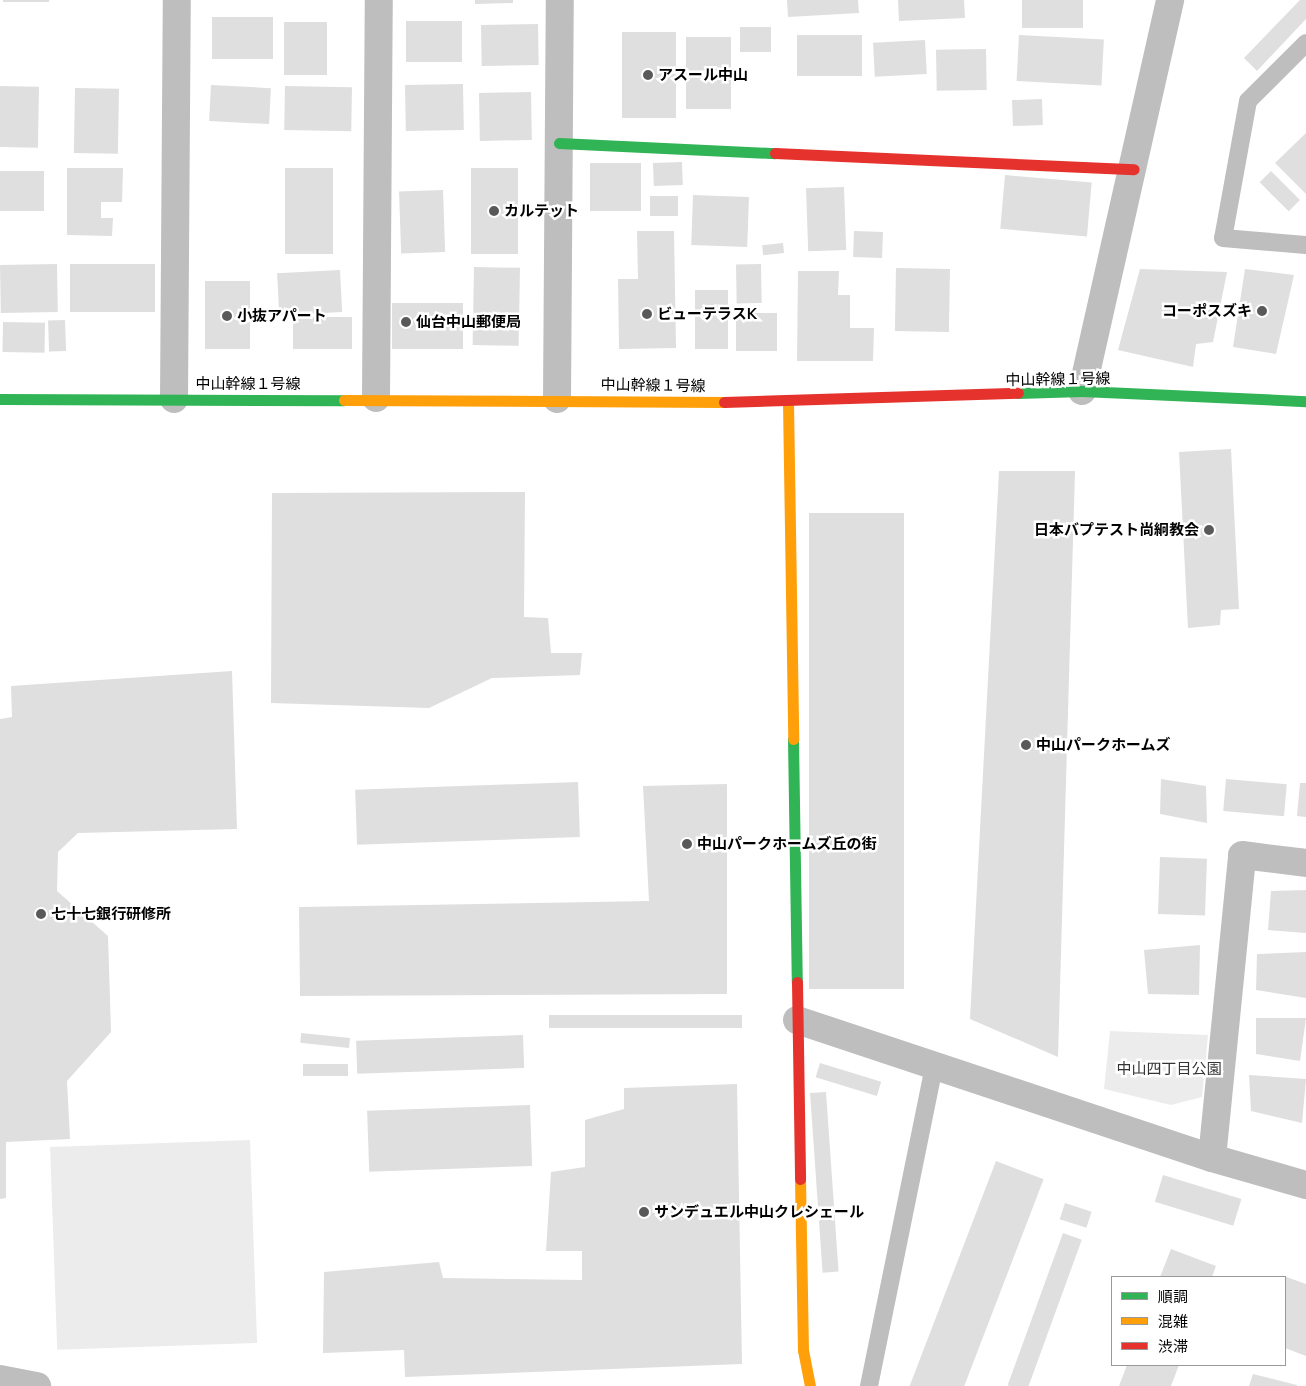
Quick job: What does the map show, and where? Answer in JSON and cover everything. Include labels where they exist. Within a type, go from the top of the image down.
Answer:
[{"type":"street","points":[[174,399],[177,0]]},
{"type":"street","points":[[376,398],[379,0]]},
{"type":"street","points":[[558,399],[560,0]]},
{"type":"street","points":[[1082,391],[1134,169],[1170,0]]},
{"type":"street","points":[[559,143],[1134,169]]},
{"type":"street","name":"中山幹線１号線","points":[[0,399],[376,398],[788,402],[1082,391],[1306,401]]},
{"type":"street","points":[[788,402],[803,1350],[810,1386]]},
{"type":"street","points":[[1212,1158],[1242,855],[1306,863]]},
{"type":"street","points":[[797,1020],[935,1063],[1212,1158],[1306,1185]]},
{"type":"street","points":[[0,1379],[36,1386]]},
{"type":"lane","points":[[1306,43],[1248,101],[1223,238],[1306,245]]},
{"type":"lane","points":[[869,1386],[935,1063]]},
{"type":"green space","name":"中山四丁目公園","points":[[1110,1031],[1208,1035],[1202,1097],[1171,1105],[1104,1089]]},
{"type":"green space","points":[[250,1140],[257,1343],[57,1350],[50,1147]]},
{"type":"building","points":[[3,0],[49,0],[49,2],[3,2]]},
{"type":"building","points":[[475,0],[513,0],[513,3],[475,4]]},
{"type":"building","points":[[787,0],[858,0],[859,13],[788,17]]},
{"type":"building","points":[[898,0],[964,0],[965,18],[899,21]]},
{"type":"building","points":[[1022,0],[1083,0],[1083,28],[1022,28]]},
{"type":"building","points":[[1300,0],[1306,0],[1306,19],[1257,71],[1244,58]]},
{"type":"building","points":[[212,17],[273,17],[273,59],[212,59]]},
{"type":"building","points":[[406,21],[462,21],[462,62],[406,62]]},
{"type":"building","points":[[284,22],[327,22],[327,75],[284,75]]},
{"type":"building","points":[[538,24],[539,65],[482,66],[481,25]]},
{"type":"building","points":[[740,27],[771,27],[771,52],[740,52]]},
{"type":"building","name":"アスール中山","points":[[622,32],[676,32],[676,118],[622,118]]},
{"type":"building","points":[[797,35],[862,35],[862,76],[797,76]]},
{"type":"building","points":[[1019,35],[1104,39],[1101,85],[1017,81]]},
{"type":"building","points":[[686,37],[731,37],[731,109],[686,109]]},
{"type":"building","points":[[925,40],[927,74],[875,77],[873,43]]},
{"type":"building","points":[[986,49],[987,90],[937,91],[936,50]]},
{"type":"building","points":[[463,84],[464,130],[406,131],[405,85]]},
{"type":"building","points":[[211,85],[271,88],[269,124],[209,121]]},
{"type":"building","points":[[0,86],[39,87],[38,148],[0,147]]},
{"type":"building","points":[[285,86],[352,87],[351,131],[284,130]]},
{"type":"building","points":[[75,88],[119,89],[118,154],[74,153]]},
{"type":"building","points":[[531,92],[532,140],[480,141],[479,93]]},
{"type":"building","points":[[1042,99],[1043,125],[1013,126],[1012,100]]},
{"type":"building","points":[[1306,133],[1306,194],[1275,163]]},
{"type":"building","points":[[682,162],[683,185],[654,186],[653,163]]},
{"type":"building","points":[[590,163],[641,163],[641,211],[590,211]]},
{"type":"building","points":[[67,168],[123,168],[122,202],[101,202],[101,218],[113,218],[112,236],[67,235]]},
{"type":"building","points":[[285,168],[333,168],[333,254],[285,254]]},
{"type":"building","name":"カルテット","points":[[471,168],[518,168],[518,254],[471,254]]},
{"type":"building","points":[[0,171],[44,171],[44,211],[0,211]]},
{"type":"building","points":[[1271,171],[1300,200],[1289,211],[1260,182]]},
{"type":"building","points":[[1005,175],[1092,183],[1087,236],[1000,229]]},
{"type":"building","points":[[844,187],[846,250],[808,251],[806,188]]},
{"type":"building","points":[[443,190],[445,252],[401,253],[399,192]]},
{"type":"building","points":[[693,195],[749,197],[747,247],[691,245]]},
{"type":"building","points":[[650,196],[678,196],[678,216],[650,216]]},
{"type":"building","name":"ビューテラスK","points":[[637,231],[674,231],[676,348],[619,349],[618,279],[638,279]]},
{"type":"building","points":[[854,231],[883,232],[882,258],[853,257]]},
{"type":"building","points":[[783,243],[784,253],[763,255],[762,245]]},
{"type":"building","points":[[57,264],[58,312],[1,313],[0,265]]},
{"type":"building","points":[[70,264],[155,264],[155,312],[70,312]]},
{"type":"building","points":[[736,264],[761,264],[762,303],[737,303]]},
{"type":"building","points":[[474,267],[520,268],[519,346],[473,345]]},
{"type":"building","points":[[896,268],[950,269],[949,332],[895,331]]},
{"type":"building","points":[[1140,269],[1227,272],[1213,342],[1196,344],[1193,367],[1118,350]]},
{"type":"building","name":"コーポスズキ","points":[[1245,269],[1294,275],[1276,354],[1233,347]]},
{"type":"building","points":[[340,270],[342,312],[279,315],[277,273]]},
{"type":"building","points":[[798,271],[839,271],[838,295],[850,295],[850,328],[874,328],[873,361],[797,361]]},
{"type":"building","name":"小抜アパート","points":[[205,281],[250,281],[250,349],[205,349]]},
{"type":"building","points":[[695,290],[728,290],[728,349],[695,349]]},
{"type":"building","points":[[392,303],[463,303],[463,349],[392,349]]},
{"type":"building","points":[[736,313],[777,313],[777,351],[736,351]]},
{"type":"building","points":[[293,317],[352,317],[352,349],[293,349]]},
{"type":"building","points":[[65,320],[66,351],[49,352],[48,321]]},
{"type":"building","points":[[3,322],[45,323],[44,353],[2,352]]},
{"type":"building","name":"日本バプテスト尚絅教会","points":[[1231,449],[1239,609],[1221,610],[1220,625],[1188,628],[1179,452]]},
{"type":"building","name":"中山パークホームズ","points":[[999,471],[1075,471],[1058,1057],[970,1019]]},
{"type":"building","points":[[525,492],[524,617],[548,618],[551,653],[582,653],[580,675],[492,678],[429,708],[271,703],[272,493]]},
{"type":"building","points":[[809,513],[904,513],[904,989],[809,989]]},
{"type":"building","name":"七十七銀行研修所","points":[[232,671],[237,829],[78,833],[58,852],[57,891],[108,936],[111,1032],[67,1081],[70,1139],[6,1142],[6,1198],[0,1199],[0,719],[12,717],[11,686]]},
{"type":"building","points":[[1161,779],[1206,786],[1207,823],[1160,814]]},
{"type":"building","points":[[1226,779],[1287,784],[1284,816],[1223,811]]},
{"type":"building","points":[[578,782],[580,837],[357,845],[355,790]]},
{"type":"building","points":[[1300,783],[1306,783],[1306,817],[1297,816]]},
{"type":"building","name":"中山パークホームズ丘の街","points":[[727,784],[727,994],[300,996],[299,907],[649,901],[643,786]]},
{"type":"building","points":[[1160,857],[1207,859],[1205,916],[1158,914]]},
{"type":"building","points":[[1306,890],[1306,933],[1268,930],[1271,891]]},
{"type":"building","points":[[1200,945],[1199,995],[1148,994],[1144,950]]},
{"type":"building","points":[[1306,952],[1306,998],[1256,990],[1257,954]]},
{"type":"building","points":[[549,1015],[742,1015],[742,1028],[549,1028]]},
{"type":"building","points":[[1256,1018],[1306,1018],[1300,1061],[1256,1054]]},
{"type":"building","points":[[301,1033],[350,1038],[349,1048],[300,1043]]},
{"type":"building","points":[[523,1035],[524,1068],[357,1074],[356,1041]]},
{"type":"building","points":[[820,1063],[881,1082],[877,1096],[816,1077]]},
{"type":"building","points":[[303,1064],[348,1064],[348,1076],[303,1076]]},
{"type":"building","points":[[1249,1075],[1306,1079],[1302,1123],[1251,1111]]},
{"type":"building","name":"サンデュエル中山クレシェール","points":[[737,1084],[742,1364],[405,1377],[404,1350],[323,1353],[324,1272],[439,1262],[443,1278],[582,1280],[582,1251],[546,1251],[551,1172],[585,1167],[585,1120],[624,1109],[624,1088]]},
{"type":"building","points":[[826,1092],[839,1272],[823,1273],[810,1093]]},
{"type":"building","points":[[530,1105],[532,1166],[369,1172],[367,1111]]},
{"type":"building","points":[[996,1161],[1044,1179],[964,1386],[910,1386]]},
{"type":"building","points":[[1163,1175],[1241,1199],[1233,1226],[1155,1202]]},
{"type":"building","points":[[1065,1203],[1092,1212],[1086,1228],[1060,1219]]},
{"type":"building","points":[[1063,1233],[1082,1240],[1029,1386],[1008,1385]]},
{"type":"building","points":[[1171,1249],[1216,1266],[1212,1276],[1160,1276]]},
{"type":"building","points":[[1286,1277],[1306,1284],[1306,1356],[1286,1348]]},
{"type":"building","points":[[1127,1366],[1179,1366],[1171,1386],[1119,1386]]},
{"type":"building","points":[[1253,1374],[1297,1385],[1297,1386],[1249,1386]]},
{"type":"traffic: fast","points":[[559,143],[775,153]]},
{"type":"traffic: fast","points":[[1018,393],[1082,391],[1306,401]]},
{"type":"traffic: fast","points":[[0,399],[344,400]]},
{"type":"traffic: fast","points":[[793,739],[797,982]]},
{"type":"traffic: slow","points":[[344,400],[724,402]]},
{"type":"traffic: slow","points":[[788,402],[793,739]]},
{"type":"traffic: slow","points":[[800,1179],[803,1350],[810,1386]]},
{"type":"traffic: jam","points":[[775,153],[1134,169]]},
{"type":"traffic: jam","points":[[724,402],[1018,393]]},
{"type":"traffic: jam","points":[[797,982],[800,1179]]},
{"type":"place","name":"アスール中山","points":[[648,75]]},
{"type":"place","name":"カルテット","points":[[494,211]]},
{"type":"place","name":"コーポスズキ","points":[[1262,311]]},
{"type":"place","name":"ビューテラスK","points":[[647,314]]},
{"type":"place","name":"小抜アパート","points":[[227,316]]},
{"type":"place","name":"仙台中山郵便局","points":[[406,322]]},
{"type":"place","name":"日本バプテスト尚絅教会","points":[[1209,530]]},
{"type":"place","name":"中山パークホームズ","points":[[1026,745]]},
{"type":"place","name":"中山パークホームズ丘の街","points":[[687,844]]},
{"type":"place","name":"七十七銀行研修所","points":[[41,914]]},
{"type":"place","name":"サンデュエル中山クレシェール","points":[[644,1212]]}]
